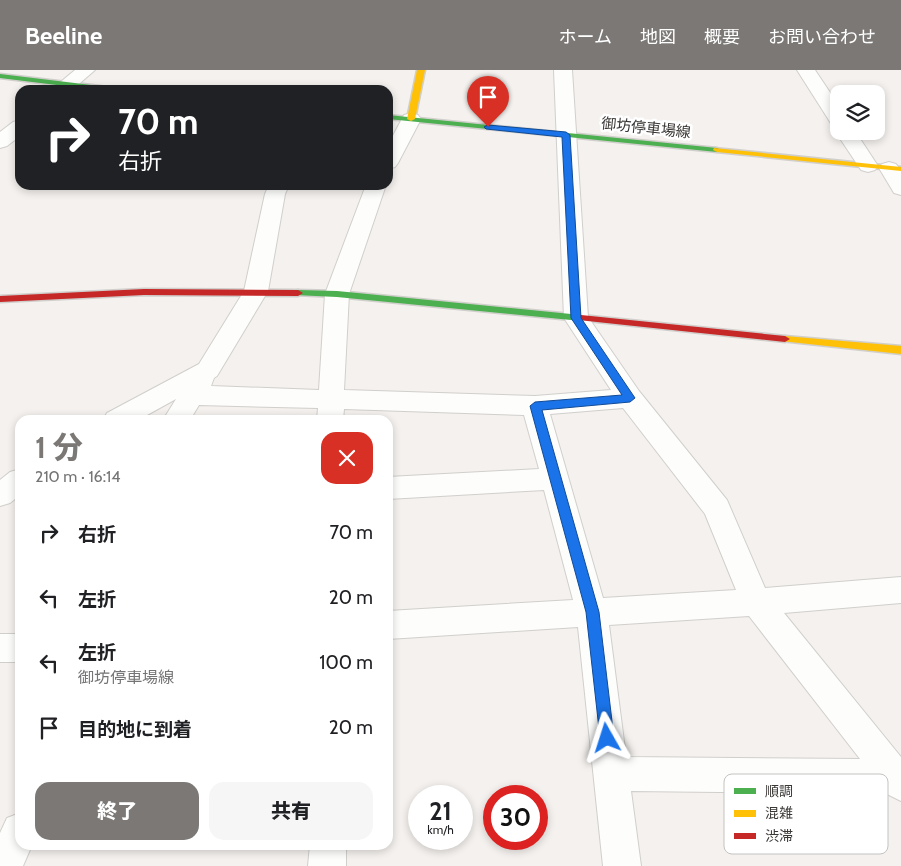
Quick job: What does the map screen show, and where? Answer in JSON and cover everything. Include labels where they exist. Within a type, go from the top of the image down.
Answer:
[{"type":"street","points":[[67,85],[86,70]]},
{"type":"street","points":[[393,154],[411,120],[421,70]]},
{"type":"street","points":[[563,70],[576,318],[630,398],[717,508],[756,602],[899,779]]},
{"type":"street","points":[[806,70],[830,107]]},
{"type":"street","points":[[0,76],[47,85]]},
{"type":"street","name":"御坊停車場線","points":[[393,118],[895,168]]},
{"type":"street","points":[[0,142],[15,130]]},
{"type":"street","points":[[852,140],[868,166]]},
{"type":"street","points":[[895,168],[901,188]]},
{"type":"street","points":[[179,415],[256,291],[277,190]]},
{"type":"street","points":[[330,409],[337,294],[374,190]]},
{"type":"street","points":[[0,299],[144,292],[256,291],[337,294],[901,350]]},
{"type":"street","points":[[125,415],[208,370]]},
{"type":"street","points":[[192,395],[330,409],[535,406],[630,398]]},
{"type":"street","points":[[535,406],[592,612],[622,866]]},
{"type":"street","points":[[393,488],[555,479]]},
{"type":"street","points":[[0,495],[15,484]]},
{"type":"street","points":[[393,625],[756,602],[901,590]]},
{"type":"street","points":[[0,648],[15,648]]},
{"type":"street","points":[[611,774],[724,776]]},
{"type":"street","points":[[9,863],[15,846]]},
{"type":"street","points":[[327,866],[328,850]]},
{"type":"traffic: fast","points":[[0,76],[75,85]]},
{"type":"traffic: fast","points":[[393,118],[717,150]]},
{"type":"traffic: fast","points":[[298,293],[337,294],[581,318]]},
{"type":"traffic: slow","points":[[411,119],[421,70]]},
{"type":"traffic: slow","points":[[717,150],[901,169]]},
{"type":"traffic: slow","points":[[785,339],[901,350]]},
{"type":"traffic: jam","points":[[0,299],[144,292],[298,293]]},
{"type":"traffic: jam","points":[[581,318],[785,339]]},
{"type":"route","points":[[488,127],[566,135],[576,318],[630,398],[535,406],[592,612],[607,738]]}]
